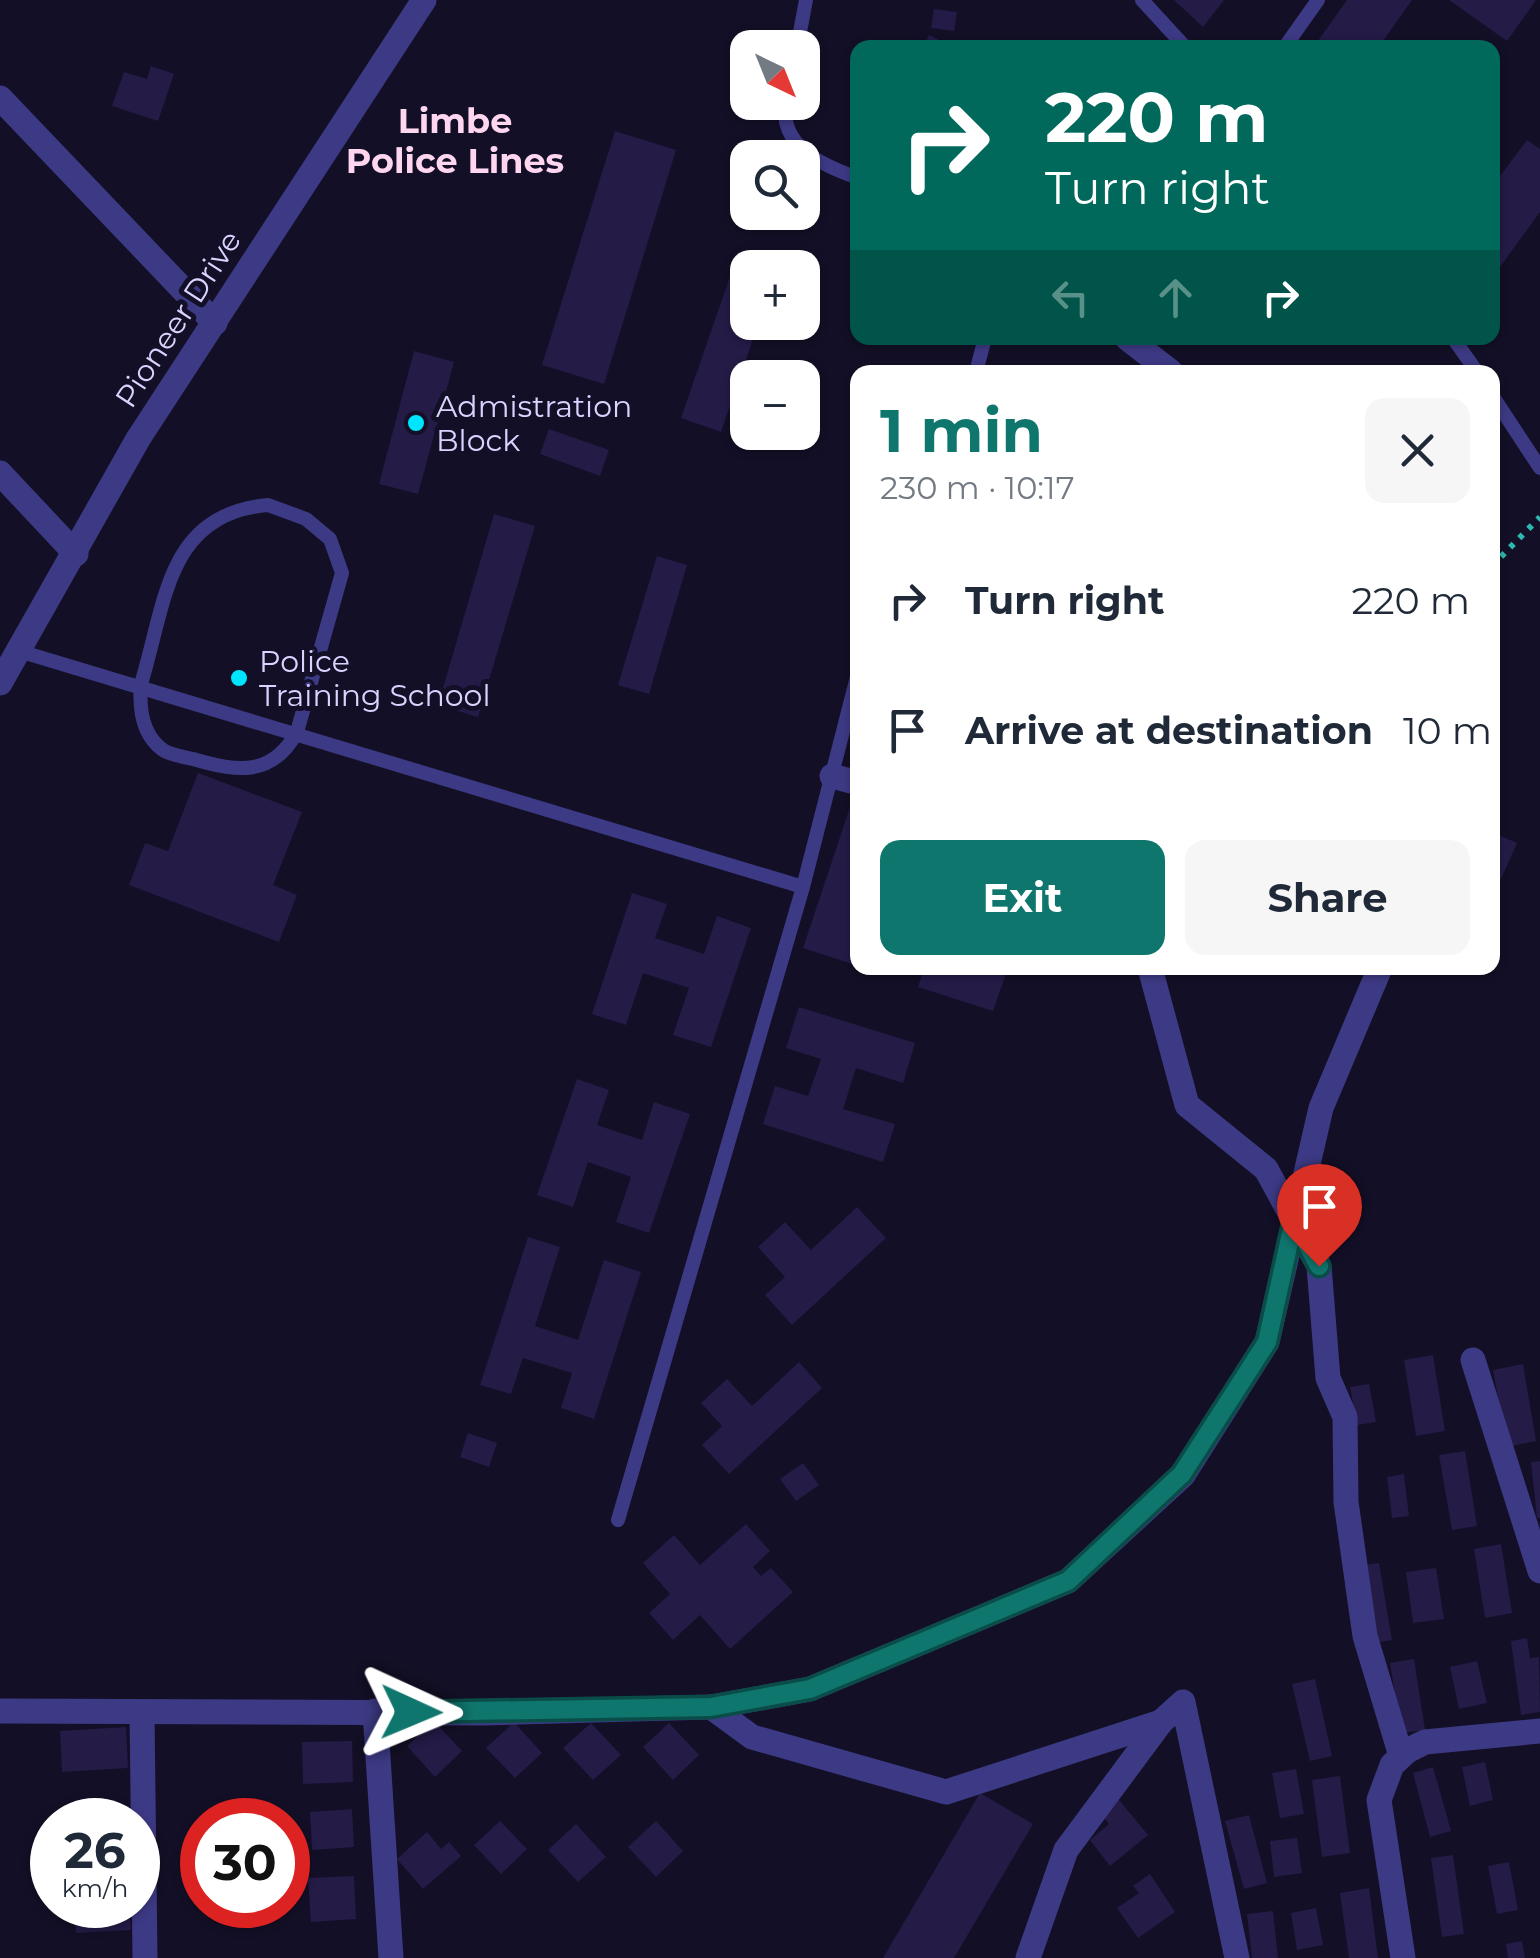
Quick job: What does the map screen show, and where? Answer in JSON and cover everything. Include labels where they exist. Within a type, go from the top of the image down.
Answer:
[{"type":"street","name":"Pioneer Drive","points":[[0,682],[138,439],[424,0]]},
{"type":"street","points":[[0,98],[215,323]]},
{"type":"street","points":[[1136,345],[1162,365]]},
{"type":"street","points":[[0,473],[76,554]]},
{"type":"street","points":[[1152,975],[1188,1105],[1266,1169],[1319,1266],[1328,1378],[1345,1417],[1346,1502],[1364,1636],[1401,1756]]},
{"type":"street","points":[[0,1710],[482,1713],[711,1707],[810,1689],[1068,1581],[1182,1474],[1267,1342],[1321,1108],[1377,975]]},
{"type":"street","points":[[1473,1360],[1540,1571]]},
{"type":"street","points":[[1028,1958],[1066,1850],[1161,1722],[1183,1702],[1236,1958]]},
{"type":"street","points":[[711,1707],[752,1738],[946,1792],[1161,1722]]},
{"type":"street","points":[[376,1711],[392,1958]]},
{"type":"street","points":[[142,1713],[145,1958]]},
{"type":"street","points":[[1404,1958],[1379,1800],[1383,1781],[1401,1756],[1425,1742],[1540,1732]]},
{"type":"lane","points":[[800,30],[806,0]]},
{"type":"lane","points":[[1142,0],[1179,40]]},
{"type":"lane","points":[[1290,40],[1318,0]]},
{"type":"lane","points":[[788,120],[790,136],[804,152],[850,174]]},
{"type":"lane","points":[[1500,407],[1540,468]]},
{"type":"lane","points":[[268,506],[306,518],[330,539],[342,573],[297,732],[285,754],[268,765],[230,768],[164,750],[146,728],[141,684],[183,546],[207,522],[237,508],[268,506]]},
{"type":"lane","points":[[19,650],[803,888]]},
{"type":"lane","points":[[618,1520],[803,888],[845,779],[850,738]]},
{"type":"path","points":[[1500,558],[1540,517]]},
{"type":"building","points":[[1174,0],[1224,0],[1203,27]]},
{"type":"building","points":[[1347,0],[1412,0],[1384,40],[1319,40]]},
{"type":"building","points":[[1449,0],[1536,0],[1507,41]]},
{"type":"building","points":[[934,9],[957,12],[954,31],[931,28]]},
{"type":"building","points":[[151,66],[174,74],[158,121],[112,106],[124,72],[147,79]]},
{"type":"building","points":[[615,131],[676,150],[604,384],[542,365]]},
{"type":"building","points":[[1527,140],[1540,149],[1540,212],[1500,267],[1500,176]]},
{"type":"building","points":[[730,277],[730,340],[753,340],[746,360],[730,360],[730,406],[721,432],[681,418]]},
{"type":"building","name":"Admistration Block","points":[[414,351],[454,362],[418,494],[379,484]]},
{"type":"building","points":[[549,429],[609,450],[600,476],[540,454]]},
{"type":"building","points":[[494,514],[535,526],[478,717],[438,705]]},
{"type":"building","points":[[657,556],[687,565],[649,694],[618,685]]},
{"type":"building","points":[[198,773],[302,812],[273,885],[297,895],[279,942],[129,885],[145,843],[168,851]]},
{"type":"building","points":[[850,807],[850,963],[803,948]]},
{"type":"building","points":[[1500,836],[1517,843],[1500,881]]},
{"type":"building","points":[[632,893],[667,904],[655,938],[704,954],[717,916],[751,928],[711,1047],[673,1035],[689,988],[643,973],[626,1025],[592,1014]]},
{"type":"building","points":[[922,975],[1006,975],[993,1011],[918,987]]},
{"type":"building","points":[[799,1007],[915,1043],[903,1083],[856,1068],[843,1109],[895,1124],[883,1162],[763,1124],[775,1086],[808,1096],[821,1059],[786,1048]]},
{"type":"building","points":[[577,1079],[609,1090],[597,1125],[642,1140],[654,1102],[690,1114],[649,1233],[616,1222],[631,1177],[588,1162],[573,1207],[537,1195]]},
{"type":"building","points":[[857,1207],[886,1238],[792,1325],[765,1295],[785,1277],[758,1247],[785,1222],[811,1250]]},
{"type":"building","points":[[528,1237],[560,1247],[535,1326],[578,1340],[604,1260],[641,1272],[594,1419],[561,1408],[572,1373],[523,1358],[511,1394],[480,1385]]},
{"type":"building","points":[[1433,1355],[1445,1431],[1416,1436],[1404,1360]]},
{"type":"building","points":[[799,1362],[822,1388],[729,1474],[702,1445],[722,1426],[701,1403],[727,1379],[752,1406]]},
{"type":"building","points":[[1523,1364],[1536,1441],[1507,1447],[1493,1370]]},
{"type":"building","points":[[1369,1384],[1376,1422],[1357,1425],[1350,1387]]},
{"type":"building","points":[[468,1433],[497,1443],[489,1467],[460,1457]]},
{"type":"building","points":[[1465,1451],[1477,1526],[1452,1530],[1439,1455]]},
{"type":"building","points":[[1540,1461],[1540,1518],[1537,1518],[1531,1462]]},
{"type":"building","points":[[803,1463],[819,1485],[796,1501],[780,1479]]},
{"type":"building","points":[[1404,1474],[1409,1516],[1392,1518],[1387,1477]]},
{"type":"building","points":[[746,1524],[770,1551],[753,1567],[761,1576],[771,1568],[793,1592],[730,1649],[700,1615],[673,1640],[649,1613],[670,1594],[643,1563],[674,1535],[700,1565]]},
{"type":"building","points":[[1501,1544],[1512,1613],[1485,1618],[1474,1549]]},
{"type":"building","points":[[1379,1563],[1392,1640],[1369,1644],[1357,1566]]},
{"type":"building","points":[[1436,1568],[1444,1619],[1413,1623],[1406,1572]]},
{"type":"building","points":[[1527,1638],[1530,1658],[1539,1657],[1540,1712],[1521,1715],[1511,1641]]},
{"type":"building","points":[[1414,1659],[1425,1730],[1401,1733],[1390,1663]]},
{"type":"building","points":[[1477,1661],[1487,1703],[1459,1709],[1450,1667]]},
{"type":"building","points":[[1315,1679],[1332,1756],[1310,1761],[1292,1684]]},
{"type":"building","points":[[434,1721],[462,1751],[435,1777],[407,1746]]},
{"type":"building","points":[[514,1722],[542,1753],[515,1778],[486,1748]]},
{"type":"building","points":[[591,1723],[621,1755],[593,1780],[563,1748]]},
{"type":"building","points":[[669,1723],[699,1755],[673,1780],[643,1747]]},
{"type":"building","points":[[126,1727],[128,1768],[62,1772],[60,1731]]},
{"type":"building","points":[[352,1741],[353,1782],[303,1784],[302,1742]]},
{"type":"building","points":[[1485,1762],[1493,1800],[1470,1806],[1462,1767]]},
{"type":"building","points":[[1433,1767],[1451,1831],[1430,1837],[1413,1773]]},
{"type":"building","points":[[1296,1769],[1304,1814],[1280,1818],[1272,1773]]},
{"type":"building","points":[[1340,1776],[1350,1853],[1322,1857],[1312,1780]]},
{"type":"building","points":[[980,1793],[1033,1824],[954,1958],[883,1958]]},
{"type":"building","points":[[1119,1800],[1148,1835],[1110,1866],[1090,1840],[1109,1824],[1101,1814]]},
{"type":"building","points":[[352,1809],[354,1847],[312,1850],[310,1812]]},
{"type":"building","points":[[1249,1815],[1267,1883],[1244,1889],[1225,1821]]},
{"type":"building","points":[[500,1821],[527,1849],[501,1874],[474,1845]]},
{"type":"building","points":[[656,1821],[683,1851],[656,1877],[628,1847]]},
{"type":"building","points":[[576,1824],[606,1857],[578,1882],[548,1850]]},
{"type":"building","points":[[427,1832],[441,1849],[449,1842],[461,1856],[423,1889],[397,1859]]},
{"type":"building","points":[[1297,1838],[1302,1873],[1274,1877],[1270,1841]]},
{"type":"building","points":[[1453,1855],[1464,1934],[1442,1937],[1431,1858]]},
{"type":"building","points":[[1509,1862],[1518,1910],[1497,1914],[1488,1866]]},
{"type":"building","points":[[1150,1874],[1175,1912],[1138,1938],[1117,1908],[1139,1893],[1133,1886]]},
{"type":"building","points":[[354,1876],[356,1919],[311,1922],[310,1878]]},
{"type":"building","points":[[1369,1888],[1378,1958],[1349,1958],[1340,1893]]},
{"type":"building","points":[[1316,1908],[1323,1945],[1297,1950],[1291,1913]]},
{"type":"building","points":[[1273,1911],[1278,1958],[1252,1958],[1247,1914]]},
{"type":"building","points":[[76,1928],[131,1930],[76,1933]]},
{"type":"building","points":[[1522,1941],[1525,1958],[1508,1958],[1506,1944]]},
{"type":"place","name":"Admistration Block","points":[[416,423]]},
{"type":"place","name":"Police Training School","points":[[239,678]]},
{"type":"district","name":"Limbe Police Lines","points":[[455,140]]},
{"type":"route","points":[[411,1712],[711,1707],[810,1689],[1068,1581],[1182,1474],[1267,1342],[1294,1220],[1319,1266]]}]
